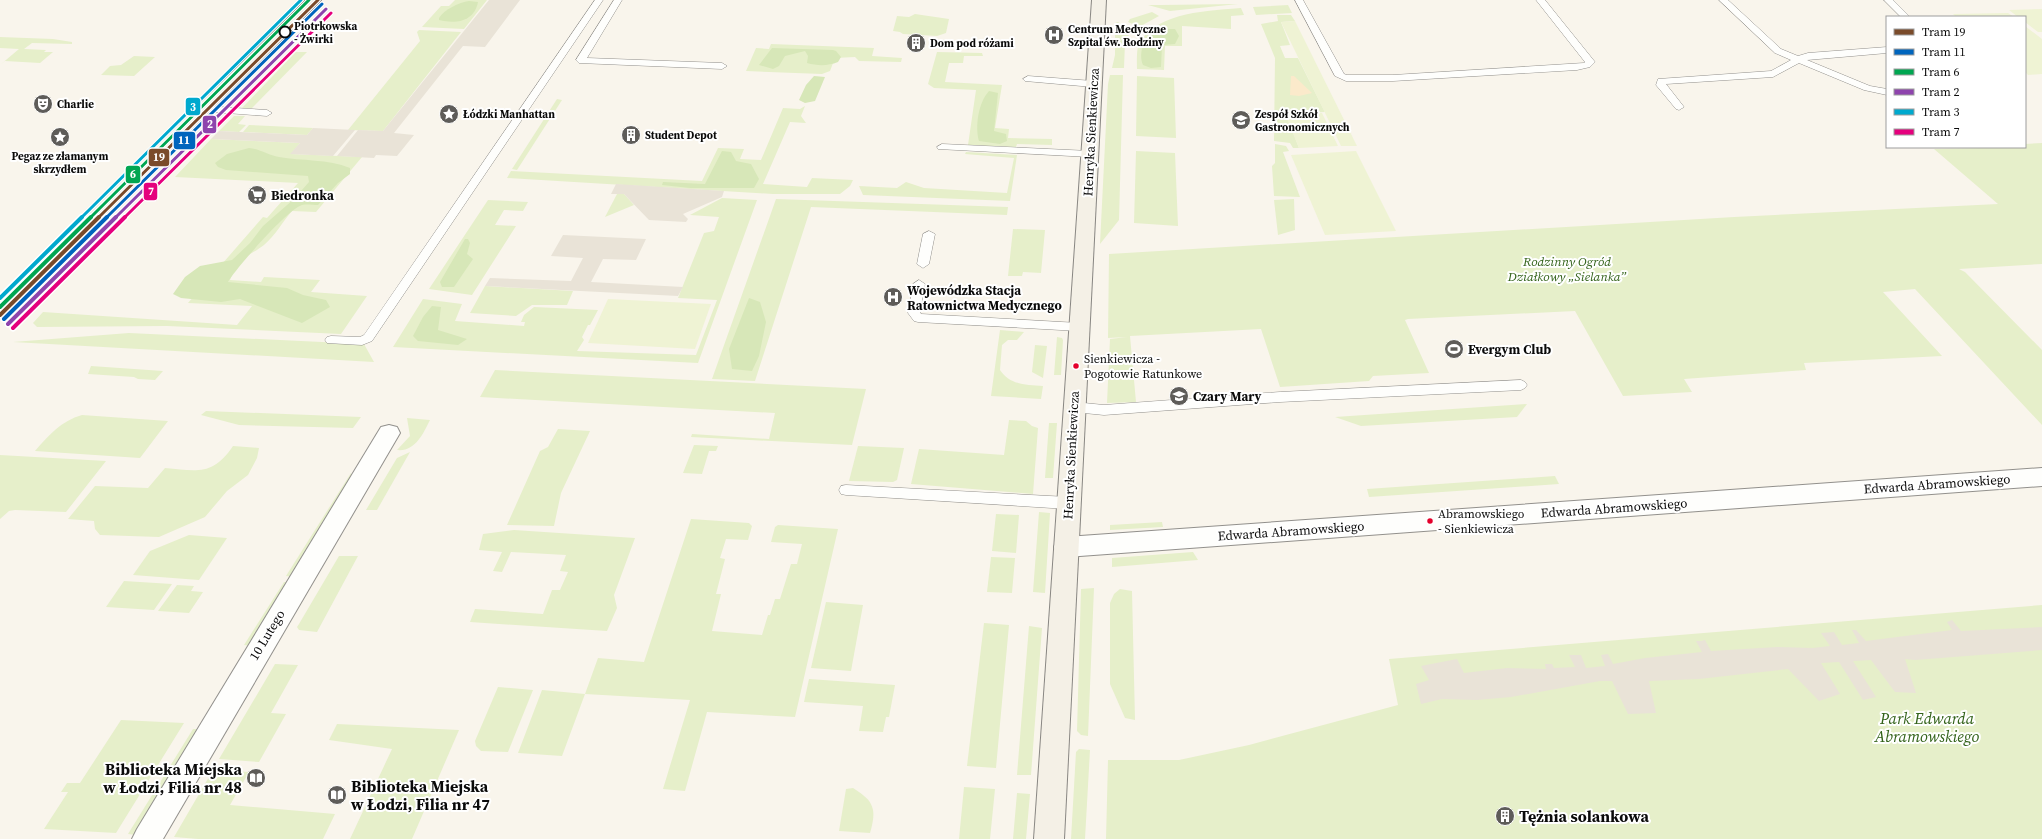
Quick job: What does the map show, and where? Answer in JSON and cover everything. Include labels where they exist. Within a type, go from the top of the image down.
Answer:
[{"type":"street","points":[[0,310],[314,0]]},
{"type":"street","name":"Henryka Sienkiewicza","points":[[1049,839],[1099,0]]},
{"type":"street","name":"10 Lutego","points":[[147,839],[389,433]]},
{"type":"street","name":"Edwarda Abramowskiego","points":[[1066,547],[2042,477]]},
{"type":"lane","points":[[331,340],[362,341],[368,338],[599,0]]},
{"type":"lane","points":[[618,0],[595,35],[581,60],[582,61],[722,66]]},
{"type":"lane","points":[[1299,0],[1340,76],[1346,78],[1393,78],[1587,65],[1590,62],[1540,0]]},
{"type":"lane","points":[[1723,0],[1778,51],[1867,88],[1886,92]]},
{"type":"lane","points":[[1888,0],[1905,16]]},
{"type":"lane","points":[[1679,106],[1661,85],[1661,81],[1773,74],[1808,56],[1886,50]]},
{"type":"lane","points":[[1028,79],[1093,84]]},
{"type":"lane","points":[[203,109],[268,113]]},
{"type":"lane","points":[[942,147],[1090,154]]},
{"type":"lane","points":[[923,264],[928,234]]},
{"type":"lane","points":[[919,284],[914,313],[918,318],[1079,327]]},
{"type":"lane","points":[[1074,407],[1104,410],[1280,397],[1521,385]]},
{"type":"lane","points":[[846,490],[1068,503]]},
{"type":"green space","points":[[455,0],[487,0],[464,29],[422,27],[441,6],[449,6]]},
{"type":"green space","points":[[469,1],[478,2],[473,14],[468,18],[452,22],[439,20],[441,15],[448,9]]},
{"type":"green space","points":[[1238,4],[1170,11],[1148,5],[1160,5]]},
{"type":"green space","points":[[1288,5],[1292,13],[1256,15],[1253,7]]},
{"type":"green space","points":[[1241,8],[1244,15],[1231,16],[1231,29],[1182,26],[1182,46],[1165,46],[1164,70],[1137,69],[1137,51],[1140,42],[1149,32],[1160,24],[1172,18],[1186,14]]},
{"type":"green space","points":[[2042,9],[2042,32],[2038,32],[2026,23],[2026,16],[2017,16],[2009,10]]},
{"type":"green space","points":[[1152,12],[1159,16],[1139,27],[1128,22],[1130,19]]},
{"type":"green space","points":[[2008,13],[2012,16],[1955,16],[1953,14]]},
{"type":"green space","points":[[915,14],[949,19],[946,33],[937,36],[903,34],[893,31],[897,16],[909,17]]},
{"type":"green space","points":[[1277,15],[1291,15],[1295,21],[1281,22],[1290,45],[1280,46],[1285,58],[1298,58],[1325,112],[1286,114],[1299,148],[1293,148],[1290,143],[1274,141],[1275,58],[1261,24],[1278,21]]},
{"type":"green space","points":[[1295,21],[1357,146],[1341,146],[1281,22]]},
{"type":"green space","points":[[1118,22],[1131,31],[1125,42],[1124,68],[1112,68],[1115,55],[1115,23]]},
{"type":"green space","points":[[2026,27],[2042,39],[2042,74],[2028,75],[2026,73]]},
{"type":"green space","points":[[1158,29],[1175,29],[1179,36],[1175,44],[1162,45],[1161,67],[1151,68],[1143,65],[1141,55],[1143,45],[1148,36]]},
{"type":"green space","points":[[419,30],[461,32],[383,131],[348,130],[420,41],[417,32]]},
{"type":"green space","points":[[0,37],[53,39],[72,42],[72,44],[32,43],[24,49],[46,50],[44,52],[53,52],[40,63],[5,61],[0,65],[19,49],[0,48]]},
{"type":"green space","points":[[771,44],[874,48],[872,56],[902,58],[901,62],[859,61],[855,57],[835,58],[830,71],[822,74],[746,71],[756,48],[769,49]]},
{"type":"green space","points":[[772,48],[833,50],[836,51],[841,57],[838,62],[827,65],[815,65],[807,63],[808,56],[805,51],[785,56],[779,66],[773,69],[759,65]]},
{"type":"green space","points":[[296,52],[307,52],[252,108],[242,108]]},
{"type":"green space","points":[[937,52],[982,53],[983,56],[964,56],[963,63],[949,63],[945,82],[1002,85],[995,128],[1009,129],[1008,138],[1052,139],[1052,145],[1017,144],[1016,147],[968,145],[976,90],[934,88],[928,84]]},
{"type":"green space","points":[[134,56],[155,57],[134,76],[101,75],[110,66],[121,65]]},
{"type":"green space","points":[[1110,75],[1123,75],[1119,220],[1100,244],[1108,84]]},
{"type":"green space","points":[[814,76],[825,77],[815,101],[805,103],[799,100],[806,85]]},
{"type":"green space","points":[[1137,76],[1174,78],[1176,138],[1136,136]]},
{"type":"green space","points":[[989,91],[998,93],[994,131],[1006,134],[1007,141],[1000,144],[979,141],[977,129],[978,115],[982,102]]},
{"type":"green space","points":[[557,99],[562,100],[517,170],[512,169]]},
{"type":"green space","points":[[805,106],[801,116],[806,123],[790,122],[763,184],[807,187],[812,178],[853,180],[850,186],[840,194],[773,194],[507,178],[511,171],[702,181],[718,148],[744,149],[740,159],[761,160],[783,108],[800,109]]},
{"type":"green space","points":[[1322,113],[1338,146],[1299,148],[1285,114]]},
{"type":"green space","points":[[234,116],[245,116],[238,124],[246,125],[239,132],[219,131]]},
{"type":"green space","points":[[249,125],[313,128],[307,135],[243,132]]},
{"type":"green space","points":[[211,139],[300,143],[291,154],[362,157],[316,212],[292,211],[264,245],[240,261],[230,280],[261,282],[264,277],[320,280],[311,292],[367,296],[341,334],[167,326],[37,327],[33,323],[43,312],[237,325],[252,306],[188,303],[263,217],[267,218],[298,183],[175,177]]},
{"type":"green space","name":"Rodzinny Ogród Działkowy „Sielanka”","points":[[2042,143],[2042,264],[1959,269],[1965,272],[2042,350],[2042,425],[1915,289],[1883,292],[1942,356],[1804,363],[1806,370],[1684,379],[1692,392],[1623,396],[1575,311],[1408,319],[1405,320],[1429,373],[1373,376],[1369,381],[1280,387],[1261,329],[1130,336],[1136,402],[1107,403],[1110,339],[1127,337],[1108,338],[1109,254],[1734,217],[1998,204],[1934,149],[2026,148],[2026,144]]},
{"type":"green space","points":[[1275,144],[1286,146],[1289,151],[1283,152],[1300,197],[1274,196],[1272,166],[1275,163]]},
{"type":"green space","points":[[249,148],[279,157],[333,163],[350,168],[350,174],[338,183],[318,205],[302,205],[295,209],[275,227],[251,253],[228,282],[287,288],[303,295],[326,300],[330,307],[302,323],[240,299],[221,302],[181,298],[173,294],[185,277],[200,266],[232,260],[250,243],[263,226],[294,199],[309,182],[308,176],[226,170],[218,167],[215,163],[227,154]]},
{"type":"green space","points":[[722,151],[731,152],[736,161],[751,164],[759,179],[754,188],[690,188],[662,185],[663,182],[705,184]]},
{"type":"green space","points":[[1136,151],[1175,153],[1178,226],[1134,223]]},
{"type":"green space","points":[[1356,151],[1396,231],[1325,235],[1291,155]]},
{"type":"green space","points":[[966,152],[1017,155],[1010,201],[863,195],[859,186],[897,188],[906,182],[924,188],[1007,193],[1014,158],[965,154]]},
{"type":"green space","points":[[617,194],[624,194],[634,205],[605,217]]},
{"type":"green space","points":[[722,198],[757,200],[698,363],[393,347],[423,299],[462,304],[455,321],[524,326],[525,322],[521,322],[524,315],[534,307],[598,310],[590,325],[588,325],[582,337],[584,340],[577,351],[696,355],[717,300],[678,298],[704,233],[714,231],[719,217],[690,215]]},
{"type":"green space","points":[[776,199],[1008,207],[1007,215],[811,207],[755,381],[712,379]]},
{"type":"green space","points":[[1294,199],[1295,230],[1278,235],[1274,200]]},
{"type":"green space","points":[[488,200],[528,202],[523,211],[504,210],[495,225],[516,226],[472,295],[429,289]]},
{"type":"green space","points":[[1013,229],[1045,230],[1041,273],[1023,272],[1022,276],[1008,276]]},
{"type":"green space","points":[[465,239],[468,239],[470,243],[467,254],[473,259],[454,287],[442,287],[440,282]]},
{"type":"green space","points":[[485,286],[573,291],[567,305],[532,305],[516,316],[470,313]]},
{"type":"green space","points":[[749,298],[760,302],[766,322],[759,356],[752,371],[732,369],[729,349]]},
{"type":"green space","points":[[608,299],[711,304],[695,349],[588,343]]},
{"type":"green space","points":[[432,306],[441,307],[438,330],[467,339],[458,345],[418,341],[413,336],[423,317]]},
{"type":"green space","points":[[1000,330],[1024,332],[1017,340],[1008,340],[1002,345],[1000,370],[1009,379],[1019,383],[1043,386],[1041,399],[991,396]]},
{"type":"green space","points":[[129,333],[364,344],[374,362],[13,342]]},
{"type":"green space","points":[[1057,337],[1062,338],[1063,340],[1061,375],[1054,375]]},
{"type":"green space","points":[[1035,345],[1047,346],[1043,378],[1032,372]]},
{"type":"green space","points":[[91,366],[163,371],[155,380],[138,379],[134,377],[88,374]]},
{"type":"green space","points":[[495,370],[866,389],[852,445],[691,437],[692,434],[769,439],[775,413],[480,397]]},
{"type":"green space","points":[[1527,404],[1517,417],[1361,426],[1335,417]]},
{"type":"green space","points":[[206,411],[361,417],[353,428],[239,425],[201,415]]},
{"type":"green space","points":[[82,415],[168,421],[140,458],[35,451],[50,434],[68,421]]},
{"type":"green space","points":[[407,418],[430,420],[418,441],[414,445],[403,450],[397,450],[410,436]]},
{"type":"green space","points":[[1009,420],[1026,421],[1032,426],[1038,428],[1033,494],[911,484],[919,449],[1004,455]]},
{"type":"green space","points":[[1049,423],[1057,423],[1053,478],[1045,478]]},
{"type":"green space","points":[[558,429],[590,431],[561,493],[554,526],[507,525],[540,451],[548,447]]},
{"type":"green space","points":[[694,445],[718,446],[716,451],[709,451],[702,474],[683,473]]},
{"type":"green space","points":[[233,446],[259,448],[257,458],[248,475],[227,491],[205,517],[159,537],[100,535],[95,529],[94,521],[68,519],[95,486],[148,488],[165,468],[195,470],[211,467],[226,456]]},
{"type":"green space","points":[[858,446],[904,448],[897,480],[893,482],[849,481]]},
{"type":"green space","points":[[410,452],[377,510],[366,510],[397,458]]},
{"type":"green space","points":[[0,455],[106,461],[66,512],[15,510],[9,511],[0,519]]},
{"type":"green space","points":[[351,473],[352,478],[293,577],[286,576]]},
{"type":"green space","points":[[1555,476],[1559,484],[1369,497],[1367,489]]},
{"type":"green space","points":[[1039,512],[1050,513],[1045,593],[1033,592]]},
{"type":"green space","points":[[996,514],[1019,515],[1016,553],[992,551]]},
{"type":"green space","points":[[691,519],[749,523],[752,526],[748,540],[726,539],[720,558],[725,559],[716,594],[721,594],[712,631],[762,635],[775,599],[780,599],[791,564],[797,564],[802,544],[771,542],[775,527],[778,525],[838,529],[795,717],[707,712],[685,791],[663,789],[690,700],[585,694],[598,658],[644,662]]},
{"type":"green space","points":[[1162,522],[1163,527],[1110,530],[1110,525]]},
{"type":"green space","points":[[514,530],[635,538],[614,595],[617,608],[607,631],[470,622],[475,609],[543,614],[552,590],[560,590],[568,572],[560,571],[566,555],[511,552],[502,572],[493,571],[502,552],[479,550],[483,534]]},
{"type":"green space","points":[[189,535],[227,538],[199,580],[133,575],[150,551]]},
{"type":"green space","points":[[1193,552],[1198,560],[1112,567],[1112,558]]},
{"type":"green space","points":[[339,556],[358,556],[317,632],[299,630],[297,627]]},
{"type":"green space","points":[[991,557],[1015,558],[1012,593],[987,592]]},
{"type":"green space","points":[[124,581],[172,584],[154,610],[106,607]]},
{"type":"green space","points":[[284,582],[289,582],[250,646],[244,645]]},
{"type":"green space","points":[[177,585],[194,586],[191,591],[203,592],[189,613],[158,611]]},
{"type":"green space","points":[[1094,588],[1088,736],[1081,735],[1077,731],[1081,589]]},
{"type":"green space","points":[[1120,589],[1132,591],[1135,720],[1125,718],[1110,684],[1110,603],[1114,594]]},
{"type":"green space","points":[[826,602],[863,605],[851,671],[811,668]]},
{"type":"green space","name":"Park Edwarda Abramowskiego","points":[[2042,605],[2042,839],[1106,839],[1108,760],[1179,760],[1249,745],[1398,705],[1389,659]]},
{"type":"green space","points":[[984,623],[1009,625],[996,768],[967,766]]},
{"type":"green space","points":[[1029,626],[1042,628],[1031,775],[1017,775]]},
{"type":"green space","points":[[275,664],[298,665],[271,713],[286,714],[259,762],[219,759]]},
{"type":"green space","points":[[809,679],[895,685],[889,717],[886,717],[883,732],[859,731],[863,706],[804,702]]},
{"type":"green space","points":[[498,687],[533,690],[508,752],[481,751],[476,746],[475,741]]},
{"type":"green space","points":[[542,690],[585,694],[562,756],[518,753]]},
{"type":"green space","points":[[121,720],[184,723],[116,833],[44,829],[68,792],[61,792],[67,783],[80,783]]},
{"type":"green space","points":[[337,724],[459,730],[412,839],[350,839],[392,749],[329,740]]},
{"type":"green space","points":[[193,729],[201,729],[136,835],[128,834]]},
{"type":"green space","points":[[1079,749],[1090,750],[1085,839],[1071,839],[1076,752]]},
{"type":"green space","points":[[213,770],[249,772],[230,805],[335,814],[323,839],[198,839],[174,837]]},
{"type":"green space","points":[[964,787],[995,789],[990,839],[959,839]]},
{"type":"green space","points":[[853,788],[866,797],[872,806],[873,818],[870,833],[839,831],[846,789]]},
{"type":"green space","points":[[1017,793],[1030,794],[1026,839],[1013,839]]},
{"type":"sand","points":[[1291,76],[1294,76],[1312,93],[1299,96],[1290,95]]},
{"type":"shaded area","points":[[489,0],[520,0],[485,47],[463,46],[394,133],[414,135],[397,156],[376,155],[374,158],[337,156],[358,130],[383,131]]},
{"type":"shaded area","points":[[313,128],[355,130],[333,156],[290,154],[300,143],[211,139],[219,131],[307,135]]},
{"type":"shaded area","points":[[616,184],[724,191],[722,197],[683,214],[688,219],[686,222],[649,220],[624,194],[611,194]]},
{"type":"shaded area","points":[[563,235],[646,239],[636,260],[603,259],[591,282],[683,287],[678,296],[485,286],[490,278],[571,281],[583,258],[551,256]]},
{"type":"shaded area","points":[[1952,620],[1961,631],[2042,627],[2042,650],[1915,660],[1905,659],[1916,693],[1895,692],[1871,660],[1853,661],[1876,697],[1863,700],[1839,662],[1821,663],[1840,694],[1819,701],[1788,669],[1699,679],[1649,681],[1656,713],[1628,714],[1612,681],[1600,681],[1511,697],[1477,700],[1442,699],[1421,704],[1416,684],[1429,680],[1421,666],[1457,659],[1464,673],[1507,668],[1546,669],[1545,664],[1552,664],[1554,668],[1575,667],[1569,655],[1581,655],[1586,668],[1605,666],[1601,655],[1608,654],[1613,664],[1645,658],[1702,652],[1696,641],[1705,640],[1711,651],[1777,647],[1813,648],[1830,646],[1821,633],[1834,632],[1842,645],[1859,643],[1852,630],[1856,630],[1866,641],[1952,630],[1947,622]]},
{"type":"tram line","name":"3","points":[[0,298],[301,0]]},
{"type":"tram line","name":"6","points":[[0,307],[309,0]]},
{"type":"tram line","name":"19","points":[[0,315],[318,0]]},
{"type":"tram line","name":"11","points":[[4,319],[322,4]]},
{"type":"tram line","name":"2","points":[[8,324],[326,9]]},
{"type":"tram line","name":"7","points":[[13,328],[331,13]]},
{"type":"place","name":"Piotrkowska - Żwirki","points":[[285,32]]},
{"type":"place","name":"Centrum Medyczne Szpital św. Rodziny","points":[[1054,35]]},
{"type":"place","name":"Dom pod różami","points":[[916,43]]},
{"type":"place","name":"Charlie","points":[[43,104]]},
{"type":"place","name":"Łódzki Manhattan","points":[[449,114]]},
{"type":"place","name":"Zespół Szkół Gastronomicznych","points":[[1241,120]]},
{"type":"place","name":"Student Depot","points":[[631,135]]},
{"type":"place","name":"Pegaz ze złamanym skrzydłem","points":[[60,137]]},
{"type":"place","name":"Biedronka","points":[[257,195]]},
{"type":"place","name":"Wojewódzka Stacja Ratownictwa Medycznego","points":[[893,297]]},
{"type":"place","name":"Evergym Club","points":[[1454,349]]},
{"type":"place","name":"Sienkiewicza - Pogotowie Ratunkowe","points":[[1076,366]]},
{"type":"place","name":"Czary Mary","points":[[1179,396]]},
{"type":"place","name":"Abramowskiego - Sienkiewicza","points":[[1430,521]]},
{"type":"place","name":"Biblioteka Miejska w Łodzi, Filia nr 48","points":[[256,778]]},
{"type":"place","name":"Biblioteka Miejska w Łodzi, Filia nr 47","points":[[337,795]]},
{"type":"place","name":"Tężnia solankowa","points":[[1505,816]]}]
